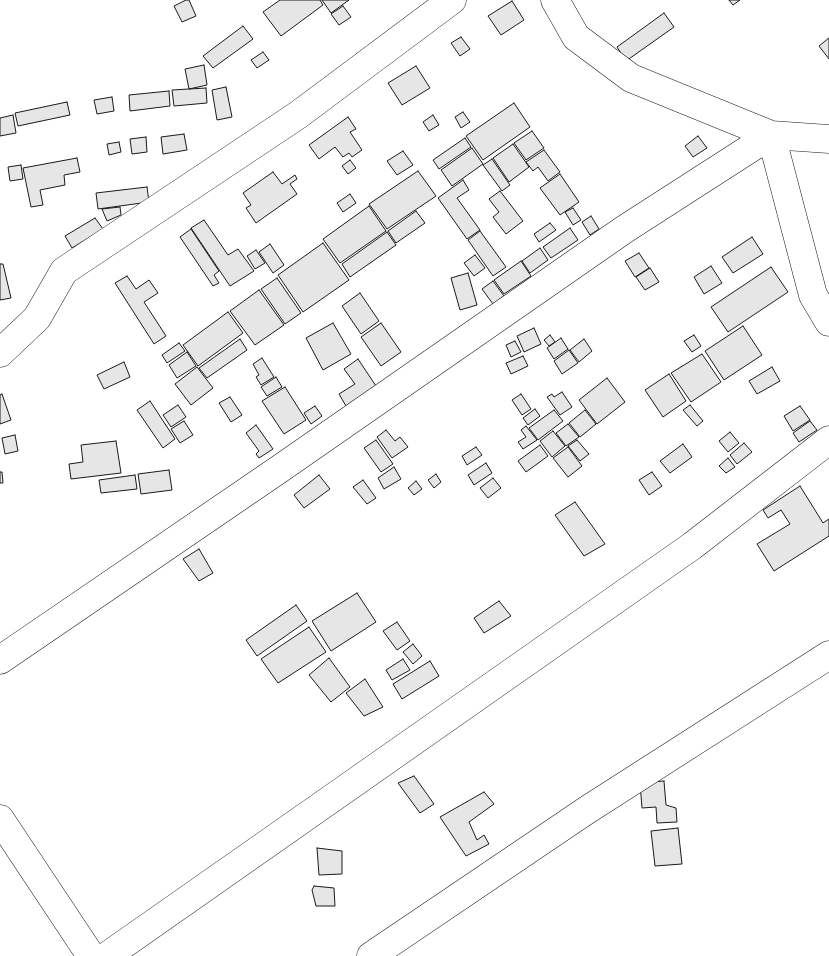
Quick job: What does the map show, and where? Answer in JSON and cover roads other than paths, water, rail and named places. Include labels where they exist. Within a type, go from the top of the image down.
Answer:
[{"type":"street","points":[[0,353],[37,318],[64,271],[298,115],[452,0]]},
{"type":"street","points":[[555,0],[576,38],[631,78],[771,136],[829,139]]},
{"type":"street","points":[[771,136],[812,296],[829,322]]},
{"type":"street","points":[[0,660],[282,468],[626,229],[771,136]]},
{"type":"street","points":[[107,956],[692,546],[829,440]]},
{"type":"street","points":[[371,956],[587,810],[829,655]]},
{"type":"street","points":[[0,820],[91,956]]}]
